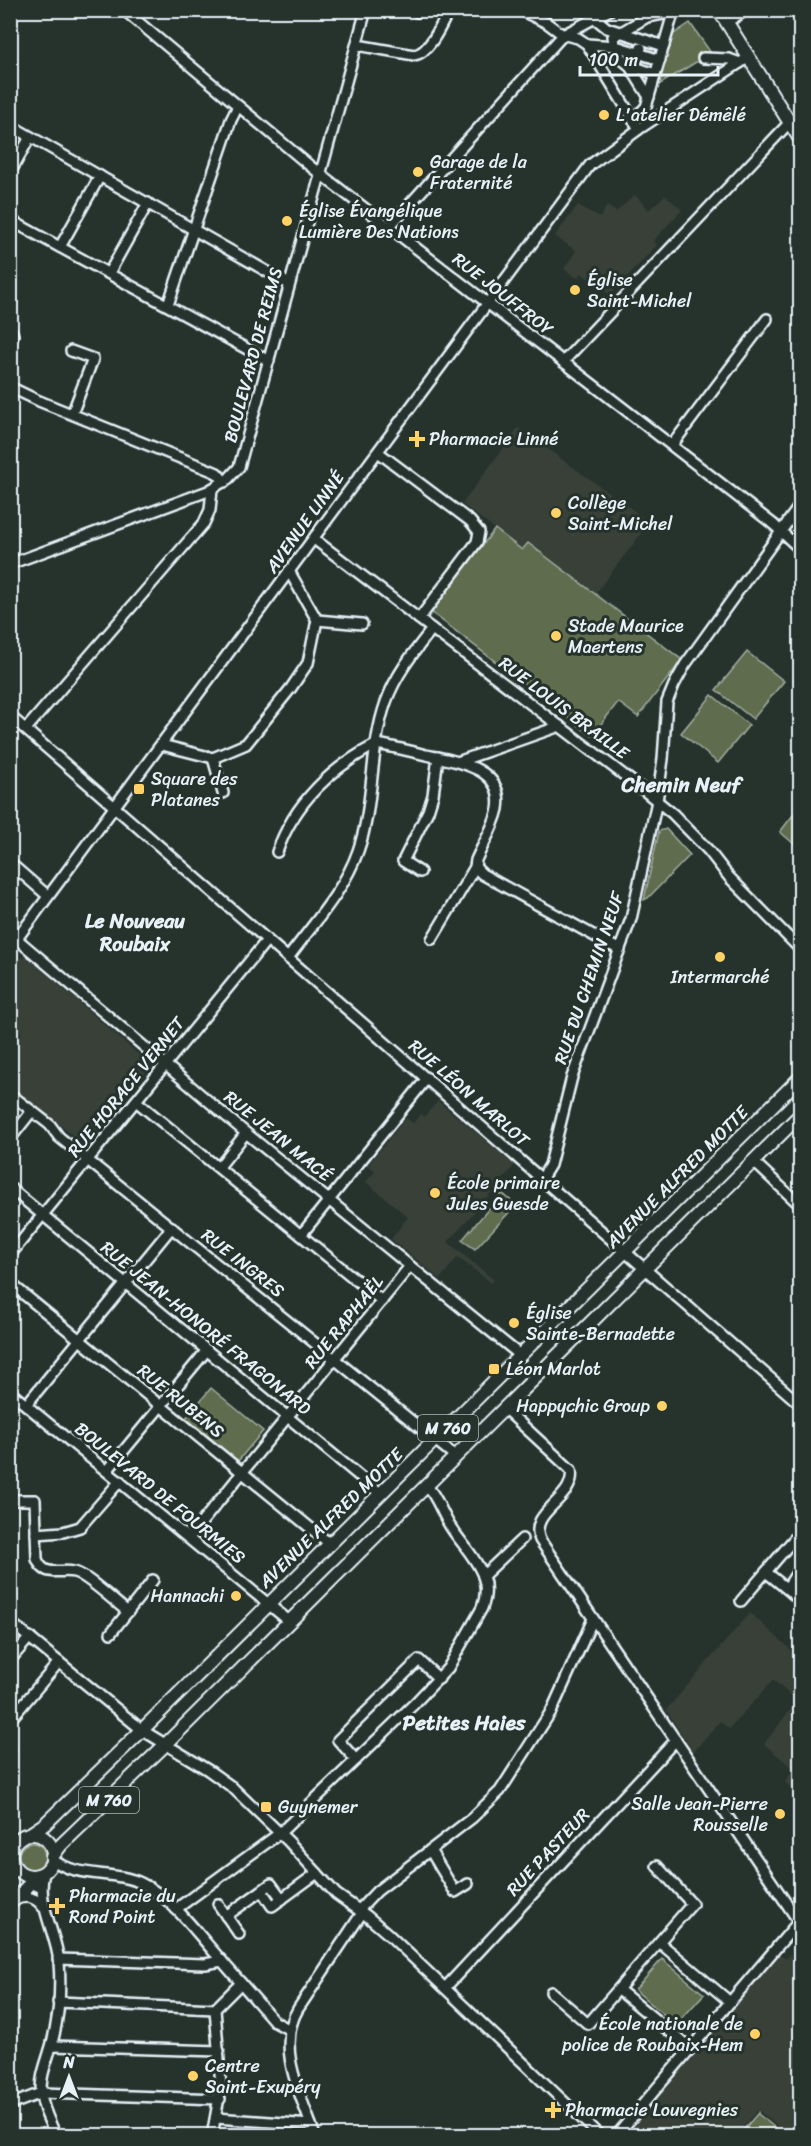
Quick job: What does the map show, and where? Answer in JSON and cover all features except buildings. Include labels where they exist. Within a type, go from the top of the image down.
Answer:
[{"type":"main road","points":[[720,11],[744,60],[801,139]]},
{"type":"main road","name":"AVENUE ALFRED MOTTE","points":[[20,1837],[41,1828],[50,1820],[801,1078]]},
{"type":"main road","name":"M 760","points":[[52,1858],[61,1845],[166,1744],[801,1115]]},
{"type":"main road","points":[[12,1902],[23,1870],[12,1849],[20,1837],[38,1835],[51,1847],[52,1858],[49,1867],[23,1870]]},
{"type":"street","name":"RUE JOUFFROY","points":[[124,10],[321,173],[672,445],[801,549]]},
{"type":"street","name":"BOULEVARD DE REIMS","points":[[10,564],[212,489],[235,473],[240,464],[366,10]]},
{"type":"street","points":[[357,45],[414,55],[421,54],[427,48],[449,10]]},
{"type":"street","points":[[520,10],[547,23],[563,35],[578,38],[587,44],[639,129]]},
{"type":"street","points":[[389,227],[563,35],[610,10]]},
{"type":"street","points":[[726,22],[746,10]]},
{"type":"street","points":[[633,120],[646,107],[649,97],[655,74],[674,11],[647,17],[614,37],[615,50],[632,66],[649,97]]},
{"type":"street","points":[[596,19],[607,28],[664,46]]},
{"type":"street","points":[[587,44],[587,31],[596,19]]},
{"type":"street","points":[[632,66],[643,39]]},
{"type":"street","points":[[587,44],[615,46],[660,60]]},
{"type":"street","points":[[703,58],[744,60]]},
{"type":"street","name":"AVENUE LINNÉ","points":[[10,948],[590,165],[639,129],[744,60]]},
{"type":"street","points":[[632,66],[655,74]]},
{"type":"street","points":[[168,305],[231,120],[238,106]]},
{"type":"street","points":[[563,362],[790,122]]},
{"type":"street","points":[[10,125],[289,284]]},
{"type":"street","points":[[10,173],[30,137]]},
{"type":"street","points":[[60,246],[100,176]]},
{"type":"street","points":[[109,273],[148,203]]},
{"type":"street","points":[[10,220],[269,361]]},
{"type":"street","points":[[672,445],[767,319]]},
{"type":"street","points":[[10,327],[13,335],[10,343]]},
{"type":"street","points":[[71,351],[93,359],[72,414]]},
{"type":"street","points":[[10,387],[39,401],[215,472],[225,482]]},
{"type":"street","points":[[378,452],[470,520],[479,532],[477,542],[419,619]]},
{"type":"street","points":[[26,729],[204,523],[209,514],[212,489]]},
{"type":"street","name":"RUE DU CHEMIN NEUF","points":[[542,1178],[550,1165],[572,1077],[633,915],[657,801],[663,759],[666,708],[674,686],[685,665],[801,505]]},
{"type":"street","name":"RUE LOUIS BRAILLE","points":[[314,539],[673,814],[715,858],[729,877],[801,949]]},
{"type":"street","points":[[162,745],[213,758],[246,744],[291,688],[308,663],[318,620],[290,571]]},
{"type":"street","points":[[318,620],[362,624]]},
{"type":"street","points":[[288,958],[340,888],[353,863],[366,820],[383,712],[395,682],[432,629]]},
{"type":"street","name":"RUE LÉON MARLOT","points":[[10,716],[801,1404]]},
{"type":"street","points":[[460,761],[560,726]]},
{"type":"street","points":[[277,852],[287,825],[314,788],[377,744],[470,764],[488,778],[497,795],[498,809],[475,867],[432,939]]},
{"type":"street","points":[[420,872],[403,861],[428,811],[433,795],[438,757]]},
{"type":"street","points":[[213,758],[223,793]]},
{"type":"street","points":[[10,864],[48,896]]},
{"type":"street","points":[[475,867],[482,874],[620,951]]},
{"type":"street","name":"RUE JEAN MACÉ","points":[[17,939],[246,1133],[521,1356]]},
{"type":"street","name":"RUE HORACE VERNET","points":[[10,1255],[267,940]]},
{"type":"street","points":[[301,1235],[427,1078]]},
{"type":"street","name":"RUE INGRES","points":[[10,1094],[87,1160],[437,1439],[455,1456]]},
{"type":"street","points":[[136,1101],[382,1301]]},
{"type":"street","points":[[10,1138],[32,1111]]},
{"type":"street","points":[[219,1167],[246,1133]]},
{"type":"street","points":[[753,1161],[801,1205]]},
{"type":"street","name":"RUE JEAN-HONORÉ FRAGONARD","points":[[10,1188],[381,1494]]},
{"type":"street","points":[[26,1405],[172,1227]]},
{"type":"street","name":"RUE RAPHAËL","points":[[189,1538],[410,1266]]},
{"type":"street","name":"RUE RUBENS","points":[[10,1283],[330,1544]]},
{"type":"street","points":[[107,1471],[207,1350]]},
{"type":"street","name":"BOULEVARD DE FOURMIES","points":[[10,1392],[289,1621]]},
{"type":"street","points":[[10,1622],[142,1730],[232,1787],[280,1833],[340,1898],[388,1934],[597,2135],[606,2132],[615,2136],[800,1921],[592,1619],[538,1535],[537,1527],[540,1520],[570,1485],[571,1470],[504,1408]]},
{"type":"street","points":[[36,1534],[63,1532],[80,1527],[120,1481]]},
{"type":"street","points":[[176,1909],[280,1833],[439,1679],[453,1660],[482,1608],[486,1594],[483,1576],[452,1530],[426,1485]]},
{"type":"street","points":[[10,1500],[35,1500],[37,1559],[44,1570],[78,1574],[128,1612]]},
{"type":"street","points":[[741,1601],[801,1532]]},
{"type":"street","points":[[483,1576],[522,1539]]},
{"type":"street","points":[[791,1590],[791,1580],[801,1568]]},
{"type":"street","points":[[766,1572],[791,1590],[801,1601]]},
{"type":"street","points":[[111,1633],[153,1580]]},
{"type":"street","points":[[315,2136],[292,2065],[290,2030],[298,2009],[360,1912],[377,1891],[486,1806],[500,1791],[552,1710],[592,1619]]},
{"type":"street","points":[[10,1660],[30,1638]]},
{"type":"street","points":[[356,1760],[338,1740],[419,1660],[439,1679]]},
{"type":"street","points":[[10,1720],[59,1662]]},
{"type":"street","name":"RUE PASTEUR","points":[[445,1988],[676,1740]]},
{"type":"street","points":[[430,1850],[455,1892],[468,1884]]},
{"type":"street","points":[[52,1858],[70,1869],[133,1880],[160,1894],[176,1909],[275,2022],[290,2030]]},
{"type":"street","points":[[551,1992],[588,2024],[660,1943],[692,1904],[657,1866]]},
{"type":"street","points":[[23,1870],[42,1896]]},
{"type":"street","points":[[23,1870],[42,1896],[58,1959],[58,2002],[52,2046],[42,2076],[41,2093],[45,2111],[57,2136]]},
{"type":"street","points":[[226,1916],[271,1884],[282,1899],[317,1873]]},
{"type":"street","points":[[12,1902],[22,1897],[32,1897],[39,1901],[46,1910]]},
{"type":"street","points":[[218,1904],[239,1935]]},
{"type":"street","points":[[660,1943],[730,2002]]},
{"type":"street","points":[[58,1959],[204,1964],[222,1961]]},
{"type":"street","points":[[58,2002],[215,2008],[241,1983]]},
{"type":"street","points":[[619,1990],[690,2048]]},
{"type":"street","points":[[212,2136],[220,2099],[215,2008]]},
{"type":"street","points":[[52,2046],[219,2051]]},
{"type":"street","points":[[10,2105],[41,2093],[220,2099]]},
{"type":"street","points":[[216,2118],[311,2125]]},
{"type":"shaded area","points":[[635,195],[649,210],[665,195],[682,210],[653,241],[657,245],[610,295],[581,273],[577,278],[564,269],[576,251],[555,236],[578,205],[600,218],[607,206],[616,212]]},
{"type":"shaded area","name":"Collège Saint-Michel","points":[[518,428],[650,522],[595,594],[528,543],[522,550],[462,504]]},
{"type":"shaded area","points":[[27,957],[147,1062],[148,1070],[89,1142],[82,1143],[11,1085],[11,1064],[15,1059],[11,1058],[11,1049],[21,1034],[18,1023],[11,1017],[11,970],[20,958]]},
{"type":"shaded area","name":"École primaire Jules Guesde","points":[[438,1101],[515,1165],[448,1242],[494,1280],[491,1283],[458,1257],[440,1279],[391,1239],[408,1217],[366,1182],[375,1171],[368,1165],[406,1118],[413,1123],[421,1114],[424,1117]]},
{"type":"shaded area","points":[[750,1613],[800,1658],[800,1796],[785,1782],[794,1769],[764,1744],[797,1701],[773,1680],[729,1729],[720,1721],[693,1752],[666,1710]]},
{"type":"shaded area","name":"École nationale de police de Roubaix-Hem","points":[[800,1942],[800,2135],[788,2135],[758,2110],[736,2135],[628,2136],[627,2131],[778,1954],[786,1959]]},
{"type":"green space","points":[[690,23],[711,53],[652,89],[668,38]]},
{"type":"green space","name":"Stade Maurice Maertens","points":[[495,529],[522,550],[528,543],[682,660],[638,717],[618,702],[592,736],[431,612]]},
{"type":"green space","points":[[747,652],[784,681],[753,719],[716,690]]},
{"type":"green space","points":[[712,695],[749,725],[718,763],[681,733]]},
{"type":"green space","points":[[800,806],[800,849],[780,832]]},
{"type":"green space","points":[[666,829],[690,855],[644,900],[659,831]]},
{"type":"green space","points":[[502,1193],[516,1205],[475,1249],[462,1240]]},
{"type":"green space","points":[[211,1388],[263,1431],[238,1461],[186,1418]]},
{"type":"green space","points":[[32,1843],[41,1847],[45,1856],[41,1865],[32,1869],[23,1865],[19,1856],[23,1847]]},
{"type":"green space","points":[[662,1959],[704,1994],[676,2025],[635,1990]]},
{"type":"green space","points":[[758,2114],[784,2135],[739,2135]]},
{"type":"place","name":"L'atelier Démêlé","points":[[604,115]]},
{"type":"place","name":"Garage de la Fraternité","points":[[418,172]]},
{"type":"place","name":"Église Évangélique Lumière Des Nations","points":[[287,221]]},
{"type":"place","name":"Église Saint-Michel","points":[[575,290]]},
{"type":"place","name":"Pharmacie Linné","points":[[417,439]]},
{"type":"place","name":"Collège Saint-Michel","points":[[556,513]]},
{"type":"place","name":"Stade Maurice Maertens","points":[[556,636]]},
{"type":"place","name":"Square des Platanes","points":[[139,789]]},
{"type":"place","name":"Intermarché","points":[[720,957]]},
{"type":"place","name":"École primaire Jules Guesde","points":[[435,1193]]},
{"type":"place","name":"Église Sainte-Bernadette","points":[[514,1323]]},
{"type":"place","name":"Léon Marlot","points":[[494,1369]]},
{"type":"place","name":"Happychic Group","points":[[662,1406]]},
{"type":"place","name":"Hannachi","points":[[236,1596]]},
{"type":"place","name":"Guynemer","points":[[266,1807]]},
{"type":"place","name":"Salle Jean-Pierre Rousselle","points":[[780,1814]]},
{"type":"place","name":"Pharmacie du Rond Point","points":[[57,1906]]},
{"type":"place","name":"École nationale de police de Roubaix-Hem","points":[[755,2034]]},
{"type":"place","name":"Centre Saint-Exupéry","points":[[193,2076]]},
{"type":"place","name":"Pharmacie Louvegnies","points":[[553,2110]]},
{"type":"district","name":"Chemin Neuf","points":[[681,785]]},
{"type":"district","name":"Le Nouveau Roubaix","points":[[135,932]]},
{"type":"district","name":"Petites Haies","points":[[464,1723]]}]
